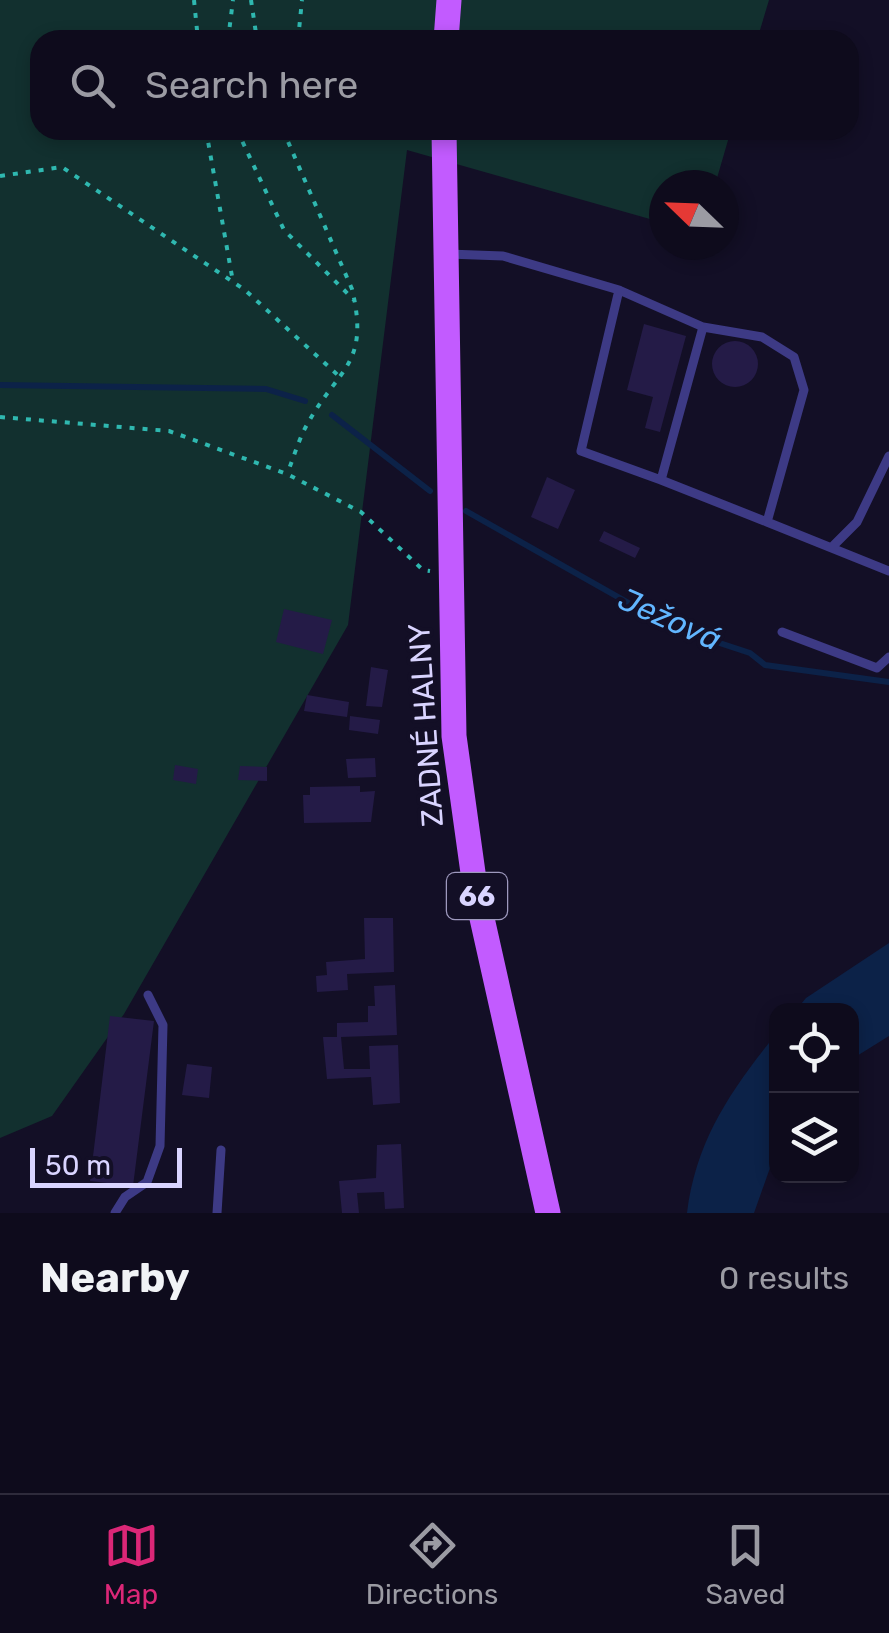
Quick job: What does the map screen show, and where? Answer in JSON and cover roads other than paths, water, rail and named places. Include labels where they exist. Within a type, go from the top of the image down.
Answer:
[{"type":"main road","points":[[447,30],[449,0]]},
{"type":"main road","name":"66","points":[[444,140],[445,254]]},
{"type":"main road","name":"ZADNÉ HALNY","points":[[445,254],[454,736],[466,829],[548,1213]]},
{"type":"lane","points":[[445,254],[503,256],[618,290],[703,327],[762,337],[794,358],[804,390],[767,522]]},
{"type":"lane","points":[[618,290],[581,451],[889,571]]},
{"type":"lane","points":[[661,480],[703,327]]},
{"type":"lane","points":[[833,546],[857,522],[889,456]]},
{"type":"lane","points":[[782,632],[877,668],[889,657]]},
{"type":"lane","points":[[115,1213],[125,1197],[147,1182],[160,1146],[163,1025],[148,995]]},
{"type":"lane","points":[[216,1213],[221,1150]]},
{"type":"water","points":[[889,943],[889,1036],[859,1055],[859,1003],[802,1003]]},
{"type":"water","points":[[769,1043],[769,1171],[754,1213],[687,1213],[707,1139],[744,1075]]},
{"type":"waterway","name":"Ježová","points":[[0,385],[266,389],[305,401]]},
{"type":"waterway","name":"Ježová","points":[[332,415],[430,491]]},
{"type":"waterway","name":"Ježová","points":[[466,511],[671,627],[750,653],[765,665],[889,682]]}]
